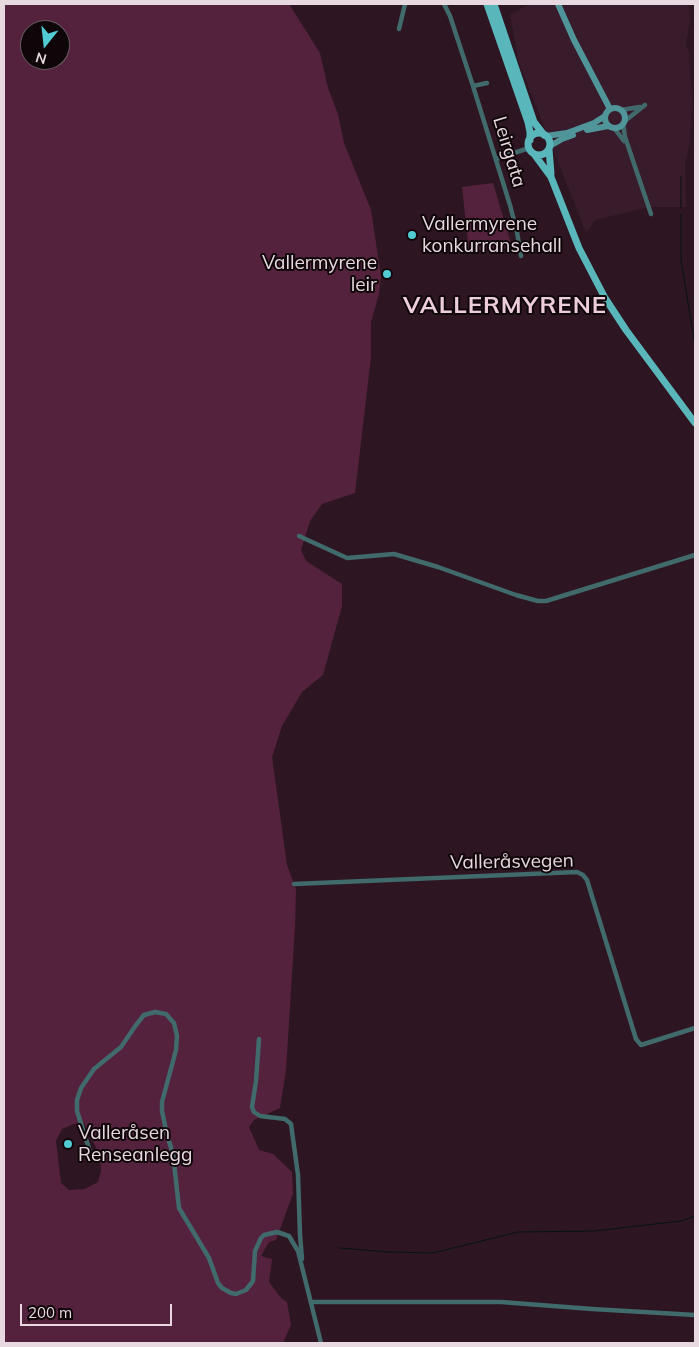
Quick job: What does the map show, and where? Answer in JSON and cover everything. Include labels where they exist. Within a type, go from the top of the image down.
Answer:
[{"type":"main road","points":[[487,4],[528,122],[530,132],[529,148],[551,177],[579,248],[605,298],[626,330],[695,423]]},
{"type":"main road","points":[[494,4],[534,122],[549,141],[551,177]]},
{"type":"main road","points":[[558,4],[574,40],[610,109]]},
{"type":"main road","points":[[530,140],[536,134],[545,136],[567,133],[594,123],[605,116],[610,109],[616,108],[621,110],[624,115],[624,122],[619,127],[597,127],[562,139],[543,154],[534,154]]},
{"type":"main road","points":[[605,116],[605,122],[611,127]]},
{"type":"street","points":[[400,29],[405,4]]},
{"type":"street","name":"Leirgata","points":[[444,4],[450,16],[474,86],[517,232],[521,256]]},
{"type":"street","points":[[474,86],[486,83]]},
{"type":"street","points":[[621,110],[643,106],[624,122],[624,134],[651,214]]},
{"type":"street","points":[[611,127],[628,146]]},
{"type":"street","points":[[496,159],[529,148]]},
{"type":"street","points":[[299,536],[347,558],[394,554],[538,601],[546,601],[695,555]]},
{"type":"street","name":"Valleråsvegen","points":[[294,884],[577,872],[588,880],[636,1039],[641,1045],[695,1028]]},
{"type":"street","points":[[91,1155],[77,1111],[77,1100],[81,1088],[94,1069],[121,1047],[144,1015],[155,1012],[166,1014],[174,1023],[177,1036],[176,1050],[162,1102],[162,1111],[173,1154],[179,1208],[210,1258],[218,1284],[231,1293],[241,1293],[250,1287],[254,1275],[256,1246],[260,1238],[277,1232],[289,1236],[298,1251],[303,1267],[321,1343]]},
{"type":"street","points":[[259,1039],[252,1107],[254,1112],[260,1116],[286,1119],[292,1124],[298,1175],[303,1267]]},
{"type":"street","points":[[311,1302],[501,1302],[695,1315]]},
{"type":"shaded area","points":[[4,4],[289,4],[320,53],[328,88],[338,114],[344,143],[371,210],[381,276],[379,294],[371,322],[371,357],[355,493],[322,504],[310,521],[301,550],[306,561],[342,584],[342,606],[323,675],[302,692],[282,726],[272,757],[287,865],[296,889],[295,927],[286,1070],[280,1108],[254,1120],[249,1127],[259,1150],[273,1154],[292,1172],[293,1194],[276,1240],[269,1242],[261,1256],[272,1259],[269,1282],[281,1298],[287,1302],[291,1325],[283,1343],[4,1343]],"holes":[[[84,1123],[100,1156],[101,1171],[98,1182],[85,1189],[69,1190],[61,1183],[56,1141],[62,1129],[74,1124]]]},
{"type":"shaded area","points":[[529,4],[689,4],[690,19],[686,45],[689,52],[692,99],[690,141],[685,164],[686,207],[649,207],[595,220],[586,233],[517,58],[510,15]]},
{"type":"shaded area","points":[[493,183],[512,247],[469,251],[462,187]]},
{"type":"waterway","points":[[681,176],[681,208]]},
{"type":"waterway","points":[[681,214],[681,260],[695,345]]},
{"type":"waterway","points":[[339,1248],[433,1253],[518,1232],[594,1231],[681,1221],[695,1216]]},
{"type":"place","name":"Vallermyrene konkurransehall","points":[[412,235]]},
{"type":"place","name":"Vallermyrene leir","points":[[387,274]]},
{"type":"place","name":"Valleråsen Renseanlegg","points":[[68,1144]]},
{"type":"district","name":"VALLERMYRENE","points":[[505,306]]}]
